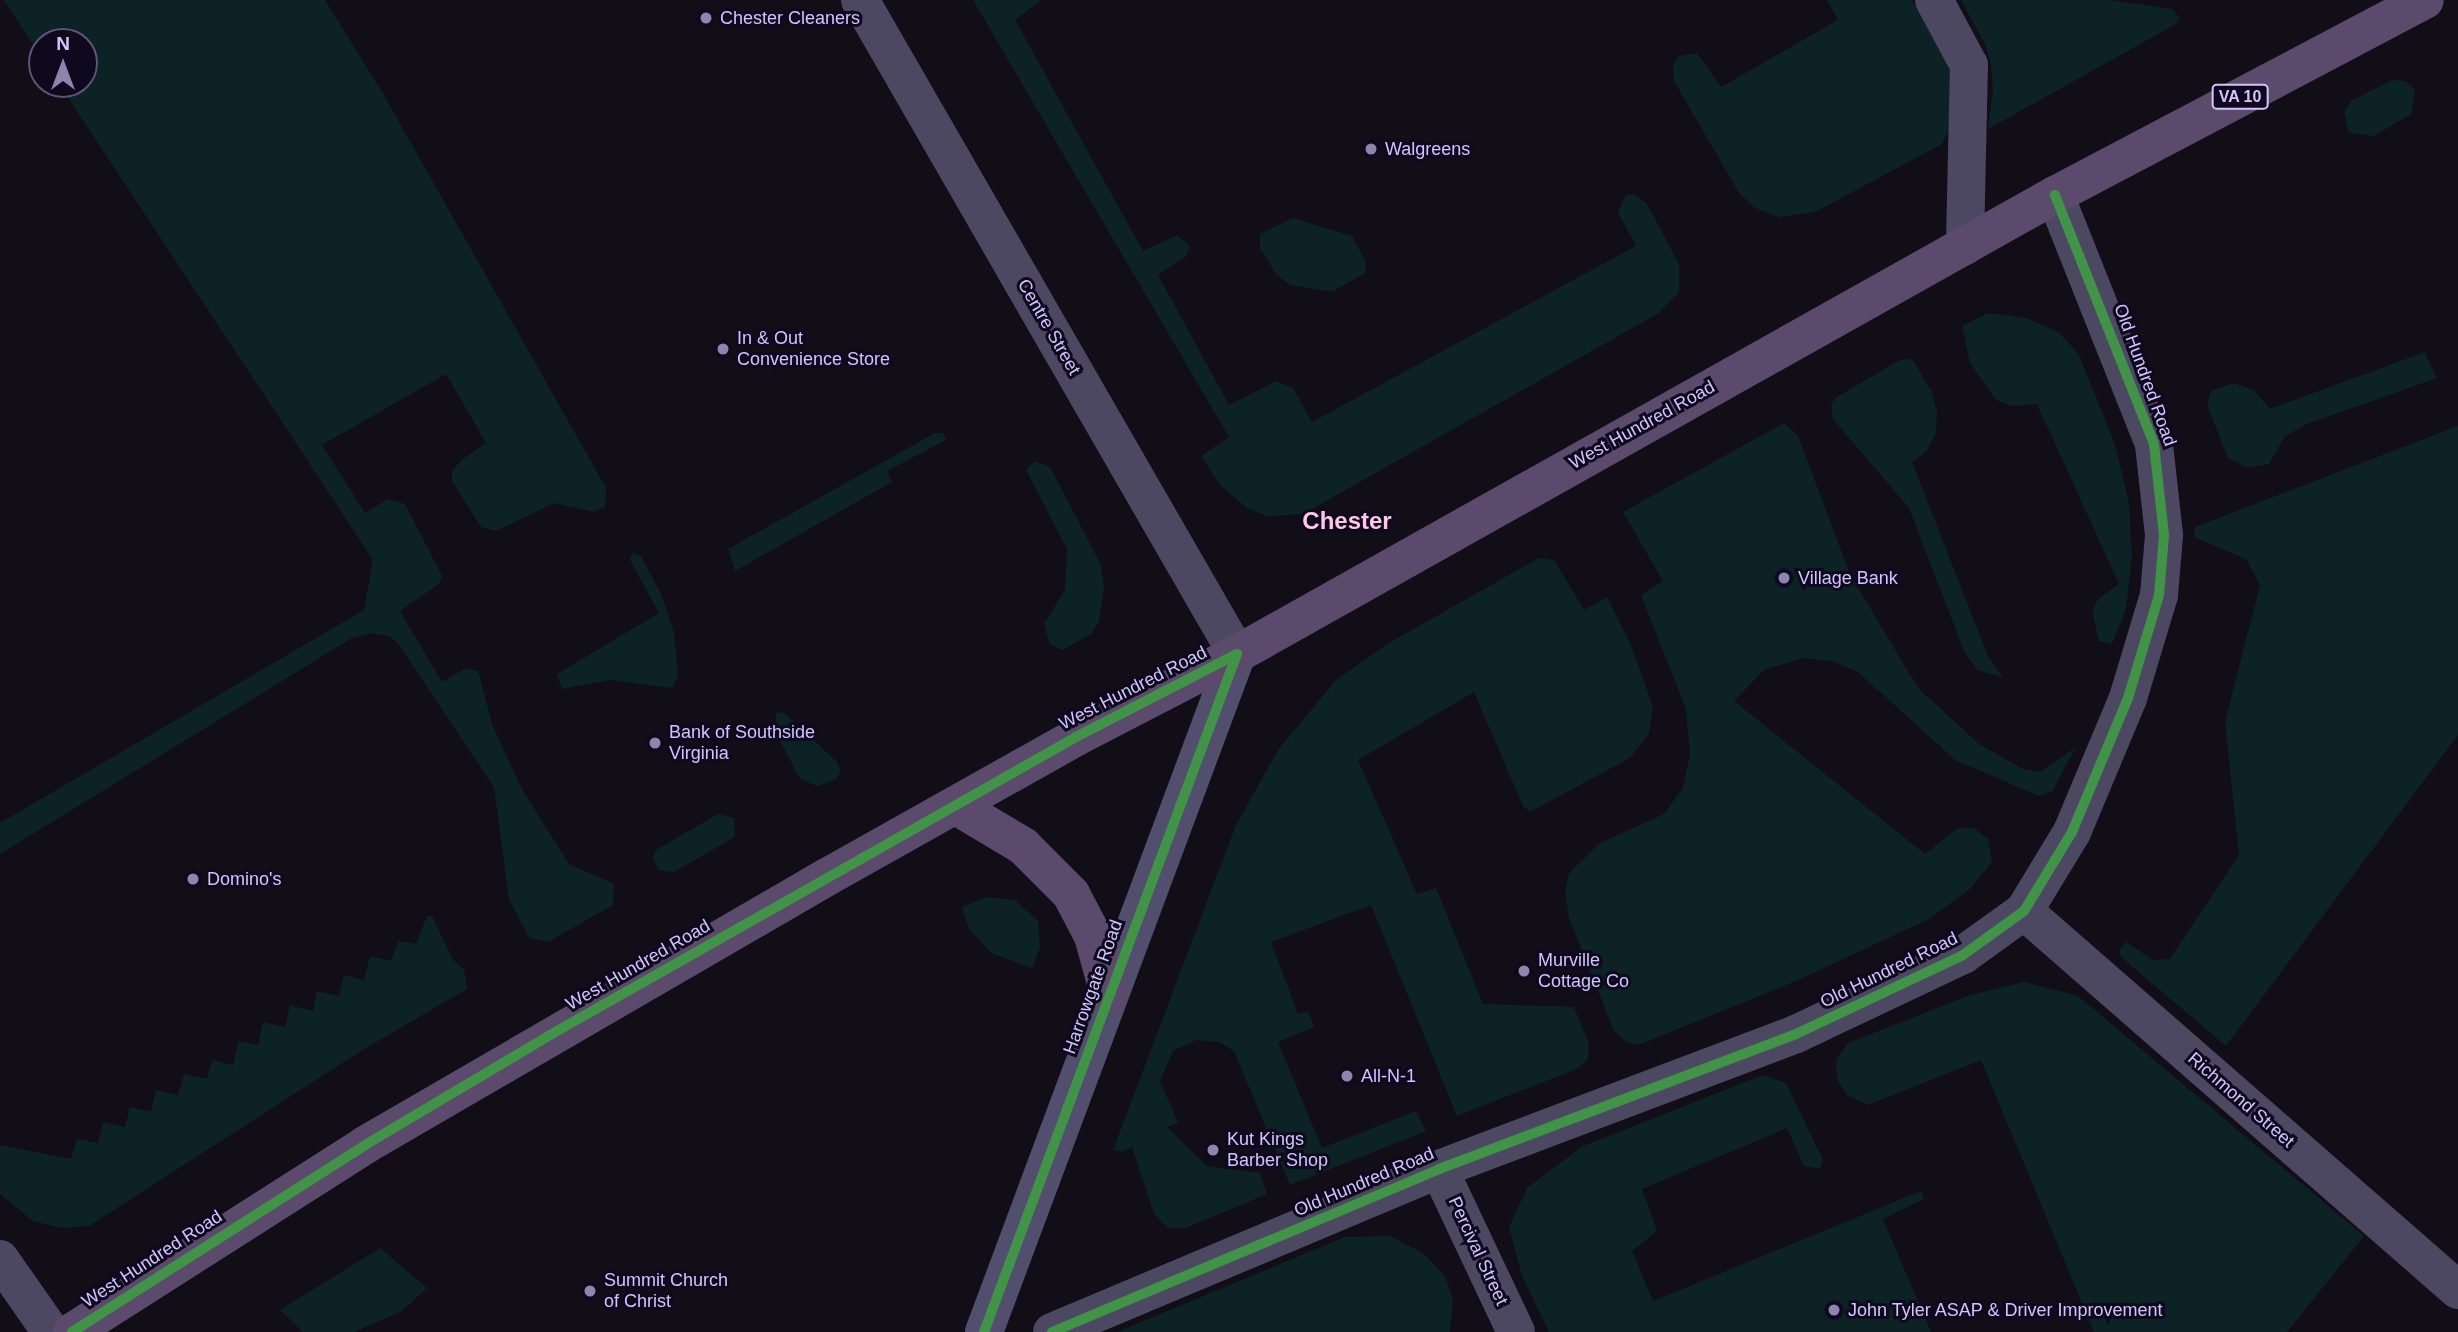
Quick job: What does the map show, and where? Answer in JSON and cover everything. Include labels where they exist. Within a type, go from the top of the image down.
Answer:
[{"type":"main road","name":"West Hundred Road","points":[[72,1332],[450,1095],[956,806],[1237,654],[2055,195],[2425,0]]},
{"type":"main road","name":"Harrowgate Road","points":[[984,1332],[1237,654]]},
{"type":"main road","points":[[956,806],[1023,846],[1070,894],[1093,936],[1109,994]]},
{"type":"street","points":[[1934,0],[1969,65],[1965,246]]},
{"type":"street","name":"Centre Street","points":[[876,6],[1237,654]]},
{"type":"street","name":"Old Hundred Road","points":[[1052,1332],[1439,1169],[1796,1034],[1963,955],[2024,911],[2072,832],[2128,698],[2159,595],[2164,535],[2154,444],[2055,195]]},
{"type":"street","name":"Richmond Street","points":[[2024,911],[2458,1290]]},
{"type":"street","name":"Percival Street","points":[[1439,1169],[1516,1332]]},
{"type":"street","points":[[0,1259],[51,1332]]},
{"type":"green space","points":[[4,0],[325,0],[381,90],[606,488],[605,507],[594,512],[554,503],[496,531],[481,527],[452,481],[452,472],[460,461],[486,443],[446,374],[322,445],[365,513],[388,499],[405,504],[442,576],[439,584],[400,611],[442,682],[466,668],[478,671],[493,727],[522,789],[569,864],[614,884],[613,905],[548,942],[529,938],[509,899],[494,787],[399,645],[391,637],[373,633],[352,638],[0,854],[0,823],[364,610],[373,560],[68,98],[98,98],[98,28],[28,28],[28,37]]},
{"type":"green space","points":[[973,0],[1041,0],[1015,20],[1143,251],[1177,235],[1190,246],[1186,256],[1158,275],[1229,405],[1276,381],[1293,388],[1312,422],[1636,246],[1618,212],[1625,196],[1633,194],[1647,204],[1679,264],[1679,292],[1659,313],[1303,514],[1268,516],[1247,508],[1220,485],[1201,456],[1229,437]]},
{"type":"green space","points":[[1827,0],[1911,0],[1947,54],[1953,73],[1950,127],[1942,144],[1815,212],[1779,217],[1755,208],[1739,193],[1674,81],[1673,66],[1679,56],[1697,53],[1721,87],[1838,20]]},
{"type":"green space","points":[[1961,0],[2109,0],[2172,9],[2180,18],[2176,24],[1988,129],[1993,90],[1991,65],[1985,44]]},
{"type":"green space","points":[[2392,80],[2405,81],[2415,90],[2411,114],[2374,136],[2349,133],[2344,112],[2351,101]]},
{"type":"green space","points":[[1293,218],[1352,236],[1366,262],[1365,273],[1332,292],[1290,285],[1276,274],[1260,248],[1260,234]]},
{"type":"green space","points":[[1988,313],[2026,318],[2060,333],[2079,355],[2115,444],[2129,503],[2132,557],[2126,609],[2112,644],[2099,641],[2092,611],[2098,599],[2119,584],[2037,404],[2012,406],[1996,400],[1970,363],[1962,326]]},
{"type":"green space","points":[[2425,352],[2437,378],[2307,424],[2285,436],[2269,464],[2248,468],[2228,458],[2207,405],[2211,391],[2233,383],[2254,390],[2270,409]]},
{"type":"green space","points":[[1912,359],[1932,392],[1937,412],[1936,433],[1926,452],[1912,462],[1988,656],[2003,677],[1977,670],[1964,651],[1909,508],[1833,419],[1831,405],[1835,398],[1900,360]]},
{"type":"green space","points":[[1784,423],[1798,436],[1850,574],[1918,688],[1979,744],[2023,769],[2041,772],[2075,748],[2052,792],[2039,796],[1955,760],[1858,672],[1832,661],[1802,658],[1764,670],[1734,701],[1925,854],[1958,828],[1974,828],[1988,839],[1992,862],[1970,889],[1929,919],[1796,981],[1641,1044],[1628,1043],[1614,1031],[1569,918],[1565,892],[1569,873],[1600,843],[1664,814],[1683,788],[1690,755],[1686,709],[1641,595],[1663,581],[1623,512]]},
{"type":"green space","points":[[2458,426],[2458,735],[2226,1046],[2121,957],[2119,949],[2126,942],[2153,960],[2170,959],[2239,855],[2225,722],[2260,585],[2246,559],[2194,537],[2195,527]]},
{"type":"green space","points":[[935,433],[943,433],[946,440],[887,471],[892,482],[735,571],[728,549]]},
{"type":"green space","points":[[1035,461],[1050,467],[1101,565],[1104,587],[1099,622],[1091,634],[1063,650],[1050,645],[1044,624],[1065,590],[1067,549],[1026,470]]},
{"type":"green space","points":[[632,553],[641,556],[662,596],[674,633],[678,676],[672,688],[610,680],[562,689],[557,674],[659,613],[630,560]]},
{"type":"green space","points":[[1539,558],[1554,560],[1584,610],[1607,597],[1630,643],[1653,706],[1649,733],[1630,758],[1530,812],[1523,806],[1474,692],[1358,760],[1417,894],[1436,888],[1483,1004],[1574,1007],[1589,1044],[1588,1059],[1579,1068],[1457,1116],[1371,905],[1271,942],[1298,1014],[1308,1011],[1314,1027],[1278,1042],[1322,1148],[1416,1111],[1426,1131],[1290,1185],[1234,1051],[1219,1042],[1196,1040],[1173,1051],[1160,1081],[1178,1123],[1167,1127],[1207,1166],[1260,1173],[1267,1194],[1186,1228],[1168,1228],[1154,1214],[1132,1147],[1122,1152],[1113,1150],[1236,825],[1278,750],[1336,680],[1389,643]]},
{"type":"green space","points":[[783,712],[836,761],[841,770],[837,779],[817,786],[800,779],[775,731],[776,713]]},
{"type":"green space","points":[[718,814],[734,818],[735,837],[674,872],[658,870],[653,857],[656,850]]},
{"type":"green space","points":[[986,897],[1015,900],[1038,921],[1040,948],[1032,968],[991,953],[969,929],[962,907]]},
{"type":"green space","points":[[427,916],[432,916],[453,960],[464,969],[467,989],[361,1051],[89,1226],[62,1228],[33,1221],[0,1194],[0,1145],[71,1159],[77,1139],[98,1143],[103,1122],[125,1127],[130,1107],[151,1112],[156,1090],[178,1095],[184,1074],[207,1079],[212,1060],[233,1065],[239,1041],[258,1045],[263,1022],[285,1027],[290,1005],[313,1011],[317,991],[339,996],[344,975],[364,980],[370,956],[391,961],[398,941],[416,944]]},
{"type":"green space","points":[[2024,982],[2078,996],[2364,1236],[2287,1332],[2094,1332],[1981,1060],[1868,1105],[1847,1095],[1837,1079],[1836,1060],[1848,1043],[1970,995]]},
{"type":"green space","points":[[1763,1075],[1786,1083],[1823,1160],[1820,1169],[1804,1166],[1787,1128],[1642,1189],[1657,1231],[1632,1251],[1653,1301],[1921,1191],[1924,1199],[1883,1219],[1931,1332],[1549,1332],[1522,1276],[1509,1228],[1527,1188],[1583,1146]]},
{"type":"green space","points":[[1390,1236],[1423,1253],[1445,1276],[1453,1300],[1450,1332],[1117,1332],[1345,1237]]},
{"type":"green space","points":[[380,1248],[427,1288],[402,1311],[354,1332],[303,1332],[280,1310]]},
{"type":"cycle path","points":[[1052,1332],[1439,1169],[1796,1034],[1963,955],[2024,911],[2072,832],[2128,698],[2159,595],[2164,535],[2154,444],[2055,195]]},
{"type":"cycle path","points":[[72,1332],[365,1145],[550,1035],[1076,737],[1237,654]]},
{"type":"cycle path","points":[[984,1332],[1237,654]]},
{"type":"place","name":"Chester Cleaners","points":[[706,18]]},
{"type":"place","name":"Walgreens","points":[[1371,149]]},
{"type":"place","name":"In & Out Convenience Store","points":[[723,349]]},
{"type":"place","name":"Village Bank","points":[[1784,578]]},
{"type":"place","name":"Bank of Southside Virginia","points":[[655,743]]},
{"type":"place","name":"Domino's","points":[[193,879]]},
{"type":"place","name":"Murville Cottage Co","points":[[1524,971]]},
{"type":"place","name":"All-N-1","points":[[1347,1076]]},
{"type":"place","name":"Kut Kings Barber Shop","points":[[1213,1150]]},
{"type":"place","name":"Summit Church of Christ","points":[[590,1291]]},
{"type":"place","name":"John Tyler ASAP & Driver Improvement","points":[[1834,1310]]},
{"type":"district","name":"Chester","points":[[1347,521]]}]
